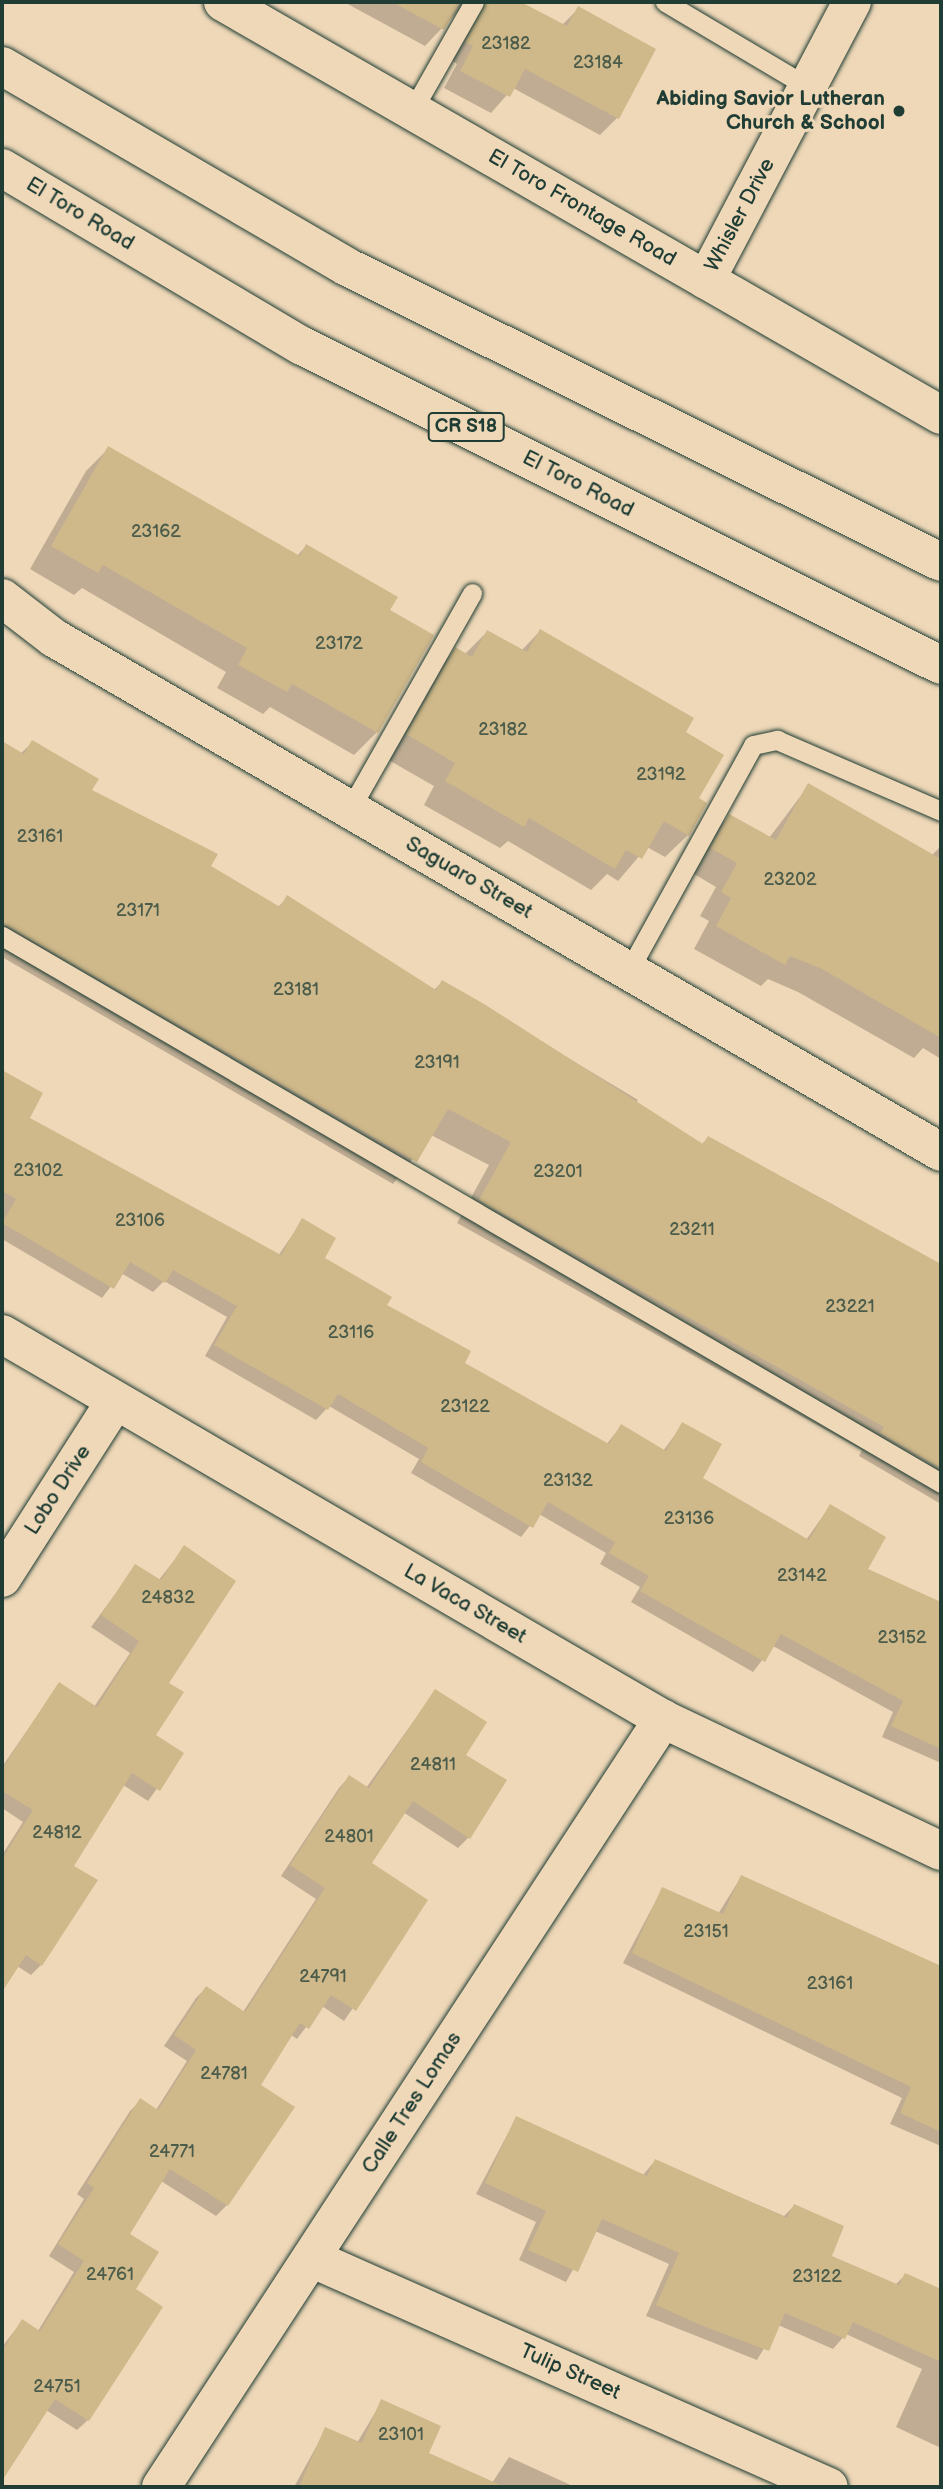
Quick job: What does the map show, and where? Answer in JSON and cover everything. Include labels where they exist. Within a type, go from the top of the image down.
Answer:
[{"type":"street","name":"El Toro Frontage Road","points":[[223,2],[941,415]]},
{"type":"street","name":"Whisler Drive","points":[[706,280],[852,2]]},
{"type":"street","points":[[2,66],[346,267],[941,562]]},
{"type":"street","name":"El Toro Road","points":[[2,168],[302,346],[941,665]]},
{"type":"street","name":"Saguaro Street","points":[[2,598],[54,638],[941,1152]]},
{"type":"street","name":"La Vaca Street","points":[[2,1334],[663,1719],[941,1851]]},
{"type":"street","name":"Lobo Drive","points":[[2,1578],[115,1401]]},
{"type":"street","name":"Calle Tres Lomas","points":[[161,2487],[663,1719]]},
{"type":"street","name":"Tulip Street","points":[[312,2258],[829,2487]]},
{"type":"lane","points":[[412,111],[474,2]]},
{"type":"lane","points":[[664,2],[808,87]]},
{"type":"lane","points":[[350,810],[472,593]]},
{"type":"lane","points":[[629,970],[753,746],[777,740],[941,811]]},
{"type":"lane","points":[[2,936],[941,1483]]},
{"type":"building","points":[[392,2],[460,2],[444,30]]},
{"type":"building","points":[[486,2],[521,2],[567,26],[578,6],[656,49],[619,119],[525,69],[510,97],[460,71],[473,46],[465,42]]},
{"type":"building","points":[[108,446],[300,556],[306,544],[398,597],[390,610],[434,635],[378,733],[292,684],[287,692],[238,665],[247,648],[103,565],[98,573],[51,546]]},
{"type":"building","points":[[540,629],[694,718],[686,732],[724,755],[699,798],[707,803],[689,836],[664,821],[642,859],[626,850],[615,869],[529,818],[524,827],[445,781],[455,763],[406,734],[455,647],[472,657],[487,630],[527,652]]},
{"type":"building","points":[[32,740],[99,779],[92,790],[218,854],[211,866],[280,907],[287,895],[436,990],[442,980],[484,1004],[703,1144],[708,1136],[941,1264],[941,1468],[880,1433],[884,1427],[479,1200],[511,1142],[448,1109],[417,1162],[2,923],[2,741],[24,754]]},
{"type":"building","points":[[808,783],[941,859],[941,1038],[822,969],[790,956],[785,965],[716,926],[731,898],[721,892],[737,863],[710,848],[729,814],[776,840]]},
{"type":"building","points":[[2,1070],[43,1093],[30,1118],[281,1255],[302,1218],[336,1238],[325,1258],[392,1297],[387,1305],[471,1351],[465,1363],[609,1444],[621,1424],[666,1451],[682,1422],[722,1444],[703,1478],[809,1540],[830,1504],[886,1537],[868,1569],[941,1602],[941,1749],[891,1726],[903,1701],[781,1634],[765,1662],[640,1591],[649,1576],[609,1553],[615,1542],[548,1502],[533,1528],[421,1462],[428,1448],[338,1394],[328,1410],[214,1345],[237,1306],[173,1270],[165,1283],[130,1262],[114,1289],[2,1223],[16,1199],[2,1191]]},
{"type":"building","points":[[184,1545],[236,1581],[169,1683],[184,1692],[156,1735],[184,1753],[160,1791],[132,1773],[74,1866],[98,1880],[42,1966],[26,1955],[2,1992],[2,1859],[33,1810],[2,1791],[2,1769],[59,1682],[97,1707],[139,1641],[101,1615],[135,1564],[161,1580]]},
{"type":"building","points":[[435,1689],[487,1722],[466,1755],[507,1780],[470,1839],[413,1801],[372,1863],[428,1900],[356,2011],[331,1995],[309,2029],[300,2023],[261,2085],[295,2107],[228,2206],[170,2169],[130,2234],[159,2252],[136,2289],[163,2307],[89,2421],[55,2399],[2,2481],[2,2351],[22,2319],[40,2331],[84,2261],[58,2244],[94,2188],[87,2183],[140,2098],[158,2110],[196,2050],[174,2035],[206,1986],[245,2012],[325,1888],[290,1865],[349,1775],[369,1788]]},
{"type":"building","points":[[741,1875],[941,1966],[941,2132],[900,2113],[911,2087],[632,1953],[662,1887],[723,1914]]},
{"type":"building","points":[[516,2116],[647,2176],[655,2159],[787,2218],[794,2204],[844,2226],[832,2256],[899,2285],[905,2273],[941,2289],[941,2362],[853,2322],[845,2339],[785,2313],[769,2351],[703,2326],[656,2305],[679,2253],[602,2219],[578,2272],[528,2250],[546,2211],[485,2183]]},
{"type":"building","points":[[381,2399],[441,2426],[429,2453],[505,2487],[299,2487],[325,2427],[362,2443]]},
{"type":"place","name":"Abiding Savior Lutheran Church & School","points":[[899,111]]}]
